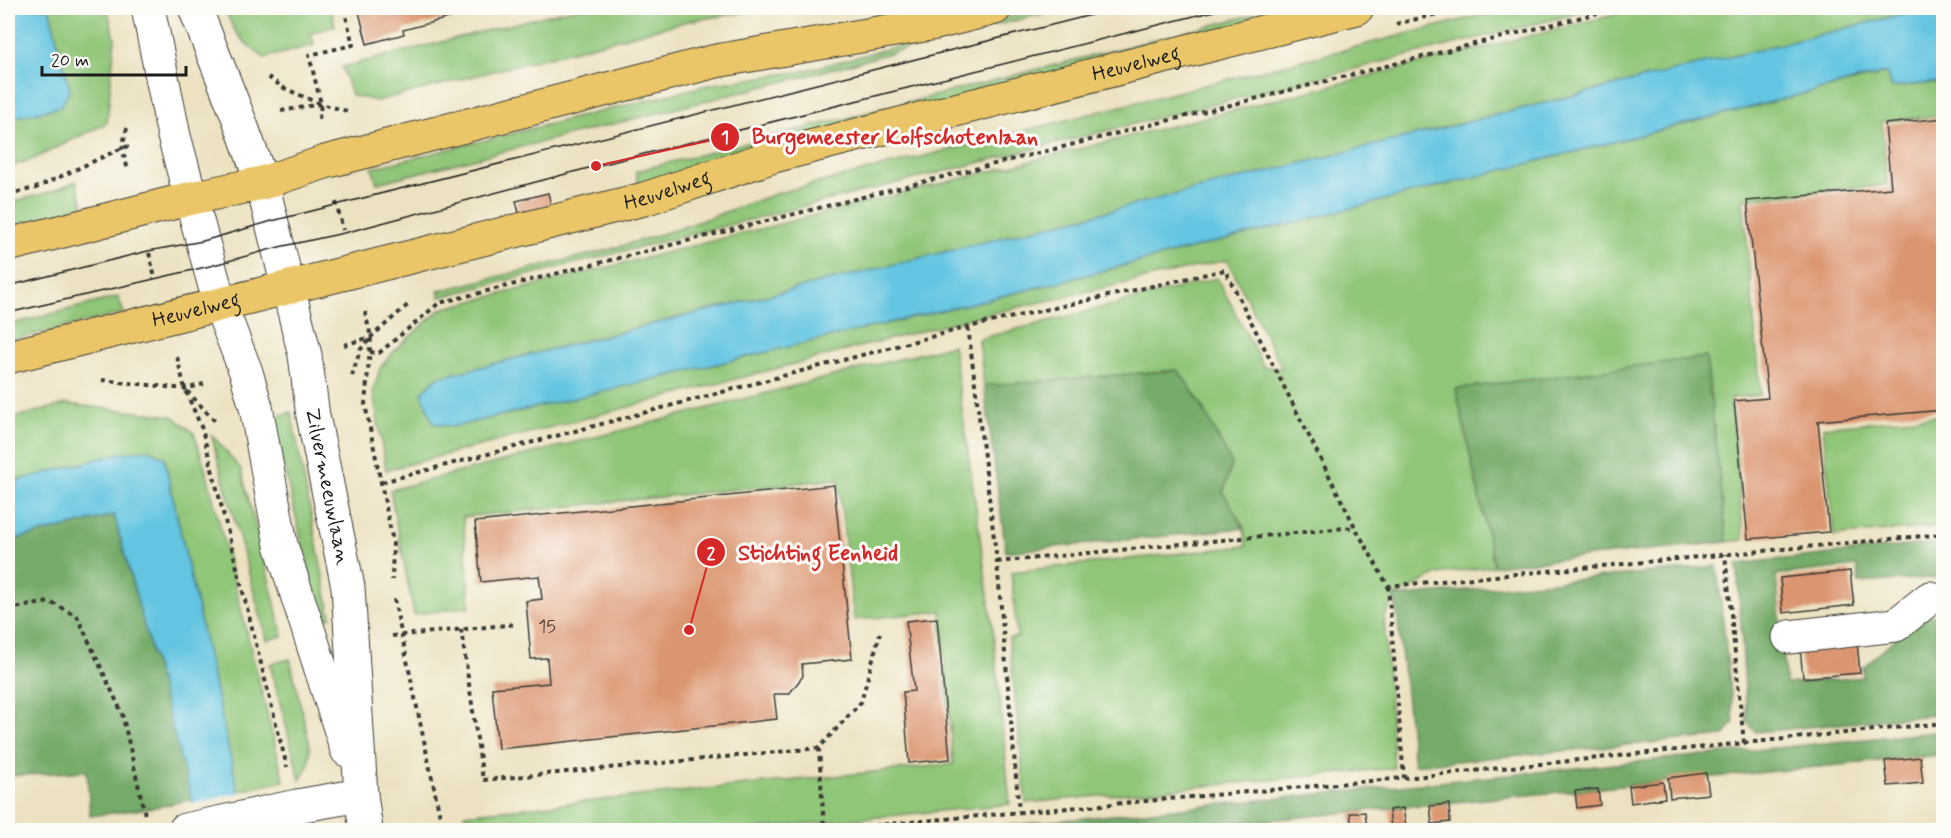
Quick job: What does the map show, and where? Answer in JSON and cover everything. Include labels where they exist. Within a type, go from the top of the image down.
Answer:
[{"type":"main road","points":[[8,245],[192,198],[262,183],[325,162],[716,61],[936,23],[995,8]]},
{"type":"main road","name":"Heuvelweg","points":[[8,357],[644,199],[774,156],[1358,8]]},
{"type":"street","name":"Zilvermeeuwlaan","points":[[148,8],[174,136],[220,305],[246,372],[256,407],[281,545],[361,795]]},
{"type":"street","name":"Zilvermeeuwlaan","points":[[195,8],[262,183],[305,355],[313,416],[348,587],[361,795],[366,831]]},
{"type":"street","points":[[1789,637],[1896,625],[1930,598]]},
{"type":"street","points":[[185,831],[361,795]]},
{"type":"path","points":[[344,8],[353,45],[309,55],[321,104],[318,134],[371,337],[365,404],[393,542],[392,582]]},
{"type":"path","points":[[370,352],[379,353],[439,303],[1618,8]]},
{"type":"path","points":[[122,148],[185,389],[202,429],[290,808]]},
{"type":"path","points":[[382,482],[968,327],[1225,270],[1355,527],[1388,586],[1404,777]]},
{"type":"path","points":[[968,327],[997,562],[1019,811]]},
{"type":"path","points":[[997,562],[1355,527]]},
{"type":"path","points":[[1388,586],[1944,534]]},
{"type":"path","points":[[1725,554],[1744,743]]},
{"type":"path","points":[[392,592],[443,831]]},
{"type":"path","points":[[8,609],[50,602],[77,616],[122,713],[146,820]]},
{"type":"path","points":[[352,640],[517,624]]},
{"type":"path","points":[[461,629],[483,780],[819,748],[861,702],[880,633]]},
{"type":"path","points":[[819,748],[823,830],[1404,777],[1944,723]]},
{"type":"green space","points":[[49,8],[107,8],[115,38],[107,123],[31,160],[8,167],[8,119],[60,107],[70,91]]},
{"type":"green space","points":[[225,8],[331,8],[335,26],[311,33],[314,45],[264,58],[240,37]]},
{"type":"green space","points":[[576,8],[773,8],[688,21],[377,101],[351,95],[342,67]]},
{"type":"green space","points":[[1043,8],[1067,8],[377,183],[372,168],[708,85],[803,71]]},
{"type":"green space","points":[[1280,8],[1302,8],[639,187],[636,171]]},
{"type":"green space","points":[[1509,8],[1599,8],[440,297],[438,291],[608,250],[678,229],[778,193]]},
{"type":"green space","points":[[1641,8],[1927,8],[436,378],[422,393],[453,427],[1031,289],[1887,73],[1891,87],[1943,82],[1943,116],[1882,121],[1887,185],[1743,199],[1761,395],[1731,398],[1744,540],[1727,542],[1706,357],[1456,389],[1494,566],[1437,574],[1395,597],[1384,619],[1394,768],[1026,803],[1009,638],[1017,637],[1011,572],[1246,546],[1244,528],[1223,492],[1232,464],[1199,401],[1178,370],[984,386],[979,339],[1217,278],[1264,367],[1282,368],[1227,260],[967,319],[386,470],[373,392],[380,368],[397,348],[441,309]]},
{"type":"green space","points":[[76,181],[84,208],[8,228],[8,203],[53,191]]},
{"type":"green space","points":[[118,297],[124,313],[8,341],[8,325]]},
{"type":"green space","points":[[953,345],[993,630],[1010,804],[746,830],[467,830],[464,814],[953,764],[941,611],[854,620],[838,479],[463,517],[470,606],[414,615],[390,490]]},
{"type":"green space","points":[[1706,357],[1727,542],[1494,566],[1456,389]]},
{"type":"green space","points":[[1178,370],[1199,401],[1232,464],[1223,492],[1244,528],[1006,552],[984,386]]},
{"type":"green space","points":[[66,404],[173,416],[194,433],[207,474],[284,781],[238,791],[164,457],[121,453],[8,483],[8,419]]},
{"type":"green space","points":[[291,412],[331,617],[321,620],[272,418]]},
{"type":"green space","points":[[1943,415],[1943,526],[1834,536],[1823,427]]},
{"type":"green space","points":[[211,434],[241,469],[283,636],[267,640]]},
{"type":"green space","points":[[114,515],[193,799],[157,807],[90,816],[87,771],[8,776],[8,541]]},
{"type":"green space","points":[[1943,542],[1943,577],[1859,583],[1857,566],[1776,575],[1786,684],[1863,677],[1863,667],[1900,634],[1927,616],[1943,615],[1943,714],[1756,732],[1747,722],[1737,564]]},
{"type":"green space","points":[[1717,566],[1734,722],[1724,736],[1414,765],[1395,597]]},
{"type":"green space","points":[[290,659],[310,746],[309,764],[300,780],[270,664]]},
{"type":"green space","points":[[1943,731],[1943,755],[1166,830],[964,830]]},
{"type":"water","points":[[8,8],[49,8],[70,91],[60,107],[8,119]]},
{"type":"water","points":[[1927,8],[1943,8],[1943,82],[1891,87],[1886,73],[1031,289],[453,427],[433,423],[422,393],[436,378]]},
{"type":"water","points":[[148,450],[164,457],[238,791],[250,830],[200,830],[114,515],[8,541],[8,483],[121,453]]},
{"type":"pier","points":[[242,792],[253,830],[197,830],[191,804]]},
{"type":"building","points":[[358,8],[487,8],[403,30],[404,34],[367,44]]},
{"type":"building","points":[[1944,118],[1944,410],[1818,421],[1829,532],[1748,539],[1734,401],[1768,398],[1747,201],[1891,188],[1885,124]]},
{"type":"building","points":[[548,193],[551,205],[519,213],[516,201]]},
{"type":"building","points":[[834,485],[852,659],[802,664],[803,676],[789,694],[774,694],[777,719],[498,749],[492,688],[549,683],[547,658],[531,659],[526,601],[542,599],[539,576],[481,582],[475,522]]},
{"type":"building","points":[[1850,571],[1854,605],[1783,613],[1780,578]]},
{"type":"building","points":[[937,618],[950,759],[909,763],[903,692],[914,691],[906,621]]},
{"type":"building","points":[[1857,642],[1860,673],[1803,678],[1800,648]]},
{"type":"building","points":[[1920,757],[1923,783],[1888,786],[1885,761]]},
{"type":"building","points":[[1706,773],[1709,794],[1670,798],[1668,778]]},
{"type":"building","points":[[1663,782],[1665,798],[1631,803],[1629,786]]},
{"type":"building","points":[[1598,789],[1600,805],[1577,808],[1575,791]]},
{"type":"building","points":[[1449,804],[1450,822],[1432,824],[1430,806]]},
{"type":"building","points":[[1403,808],[1406,827],[1391,828],[1389,810]]},
{"type":"building","points":[[1365,812],[1367,830],[1352,830],[1350,813]]},
{"type":"tram line","points":[[8,286],[148,251],[203,241],[272,221],[1119,8]]},
{"type":"tram line","points":[[8,313],[344,233],[596,166],[1226,8]]},
{"type":"place","name":"Burgemeester Kolfschotenlaan","points":[[596,166]]},
{"type":"place","name":"Stichting Eenheid","points":[[689,630]]}]
